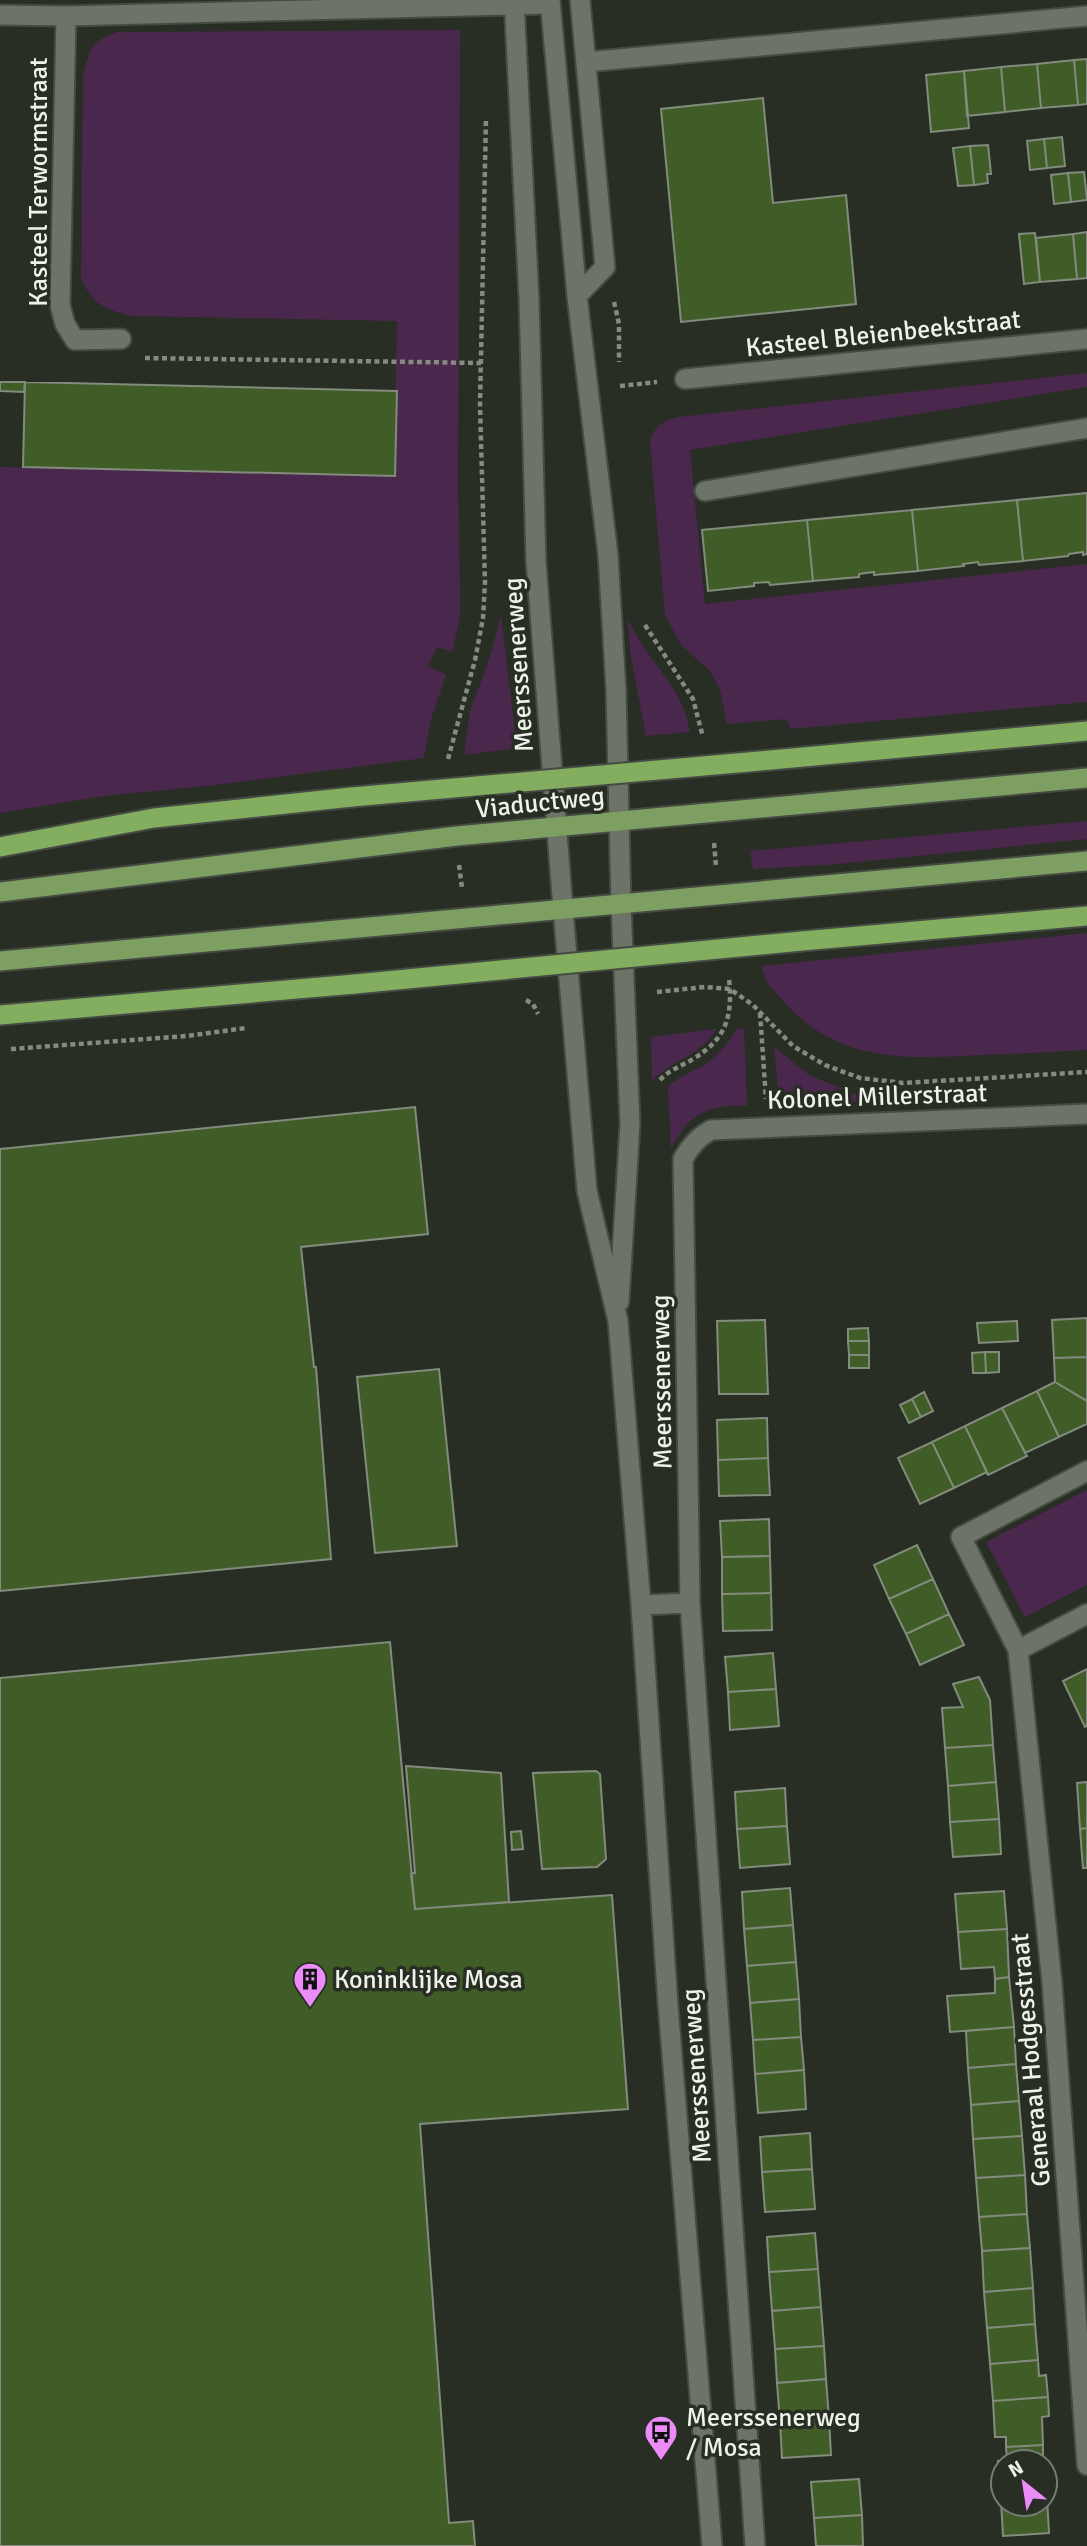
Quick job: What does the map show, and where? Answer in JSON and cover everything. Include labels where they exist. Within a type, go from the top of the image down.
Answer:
[{"type":"highway","points":[[0,847],[154,818],[352,797],[1087,731]]},
{"type":"highway","points":[[0,1016],[1087,916]]},
{"type":"main road","name":"Viaductweg","points":[[0,892],[457,836],[1087,778]]},
{"type":"main road","points":[[0,961],[1087,860]]},
{"type":"street","points":[[577,296],[605,267],[580,0]]},
{"type":"street","points":[[0,15],[66,16],[550,2]]},
{"type":"street","name":"Meerssenerweg","points":[[550,2],[577,296],[608,555],[616,690],[630,1124],[618,1321],[667,2005],[712,2546]]},
{"type":"street","name":"Meerssenerweg","points":[[514,3],[529,299],[536,562],[563,909],[587,1191],[618,1321]]},
{"type":"street","name":"Kasteel Terwormstraat","points":[[66,16],[60,305],[65,324],[75,340],[121,340]]},
{"type":"street","points":[[586,62],[1087,16]]},
{"type":"street","name":"Kasteel Bleienbeekstraat","points":[[685,379],[1087,339]]},
{"type":"street","points":[[705,491],[1087,428]]},
{"type":"street","name":"Kolonel Millerstraat","points":[[683,1159],[699,1136],[711,1130],[1087,1114]]},
{"type":"street","name":"Meerssenerweg","points":[[683,1159],[690,1603],[755,2546]]},
{"type":"street","points":[[1087,1471],[961,1537],[1018,1650],[1087,1614]]},
{"type":"street","points":[[640,1605],[690,1603]]},
{"type":"street","name":"Generaal Hodgesstraat","points":[[1018,1650],[1052,1983],[1087,2466]]},
{"type":"path","name":"Meerssenerweg","points":[[449,770],[449,749],[475,660],[483,618],[485,570],[481,363],[486,111]]},
{"type":"path","points":[[605,267],[619,324],[620,399]]},
{"type":"path","points":[[121,340],[137,358],[481,363]]},
{"type":"path","points":[[643,620],[649,634],[693,699],[704,747]]},
{"type":"path","points":[[712,812],[718,895]]},
{"type":"path","points":[[457,836],[465,918]]},
{"type":"path","points":[[630,1124],[663,1076],[716,1044],[725,1027],[730,989],[728,970]]},
{"type":"path","points":[[730,989],[760,1012],[793,1046],[825,1065],[860,1078],[903,1083],[1087,1072]]},
{"type":"path","points":[[760,1012],[765,1084]]},
{"type":"shaded area","points":[[460,30],[460,617],[452,652],[437,647],[428,666],[446,675],[431,719],[424,758],[216,785],[104,796],[0,813],[0,467],[394,476],[397,321],[132,316],[100,305],[90,294],[81,278],[83,75],[93,48],[102,39],[117,32]]},
{"type":"shaded area","points":[[1087,373],[1087,387],[690,450],[705,604],[1087,564],[1087,702],[790,729],[787,719],[727,724],[720,689],[710,671],[681,645],[665,615],[650,441],[657,427],[678,417]]},
{"type":"shaded area","points":[[501,616],[517,748],[464,755],[470,711],[490,657]]},
{"type":"shaded area","points":[[628,618],[644,648],[672,686],[686,715],[690,732],[646,736],[630,652]]},
{"type":"shaded area","points":[[1087,821],[1087,839],[827,865],[753,869],[750,851]]},
{"type":"shaded area","points":[[1087,933],[1087,1050],[927,1057],[877,1053],[853,1047],[830,1038],[808,1024],[771,987],[762,966]]},
{"type":"shaded area","points":[[744,1028],[747,1106],[721,1107],[700,1114],[684,1128],[671,1150],[668,1087],[713,1058],[737,1029]]},
{"type":"shaded area","points":[[716,1029],[703,1045],[652,1081],[651,1037]]},
{"type":"shaded area","points":[[774,1047],[809,1075],[871,1101],[780,1105]]},
{"type":"shaded area","points":[[1087,1490],[1087,1585],[1025,1617],[986,1542]]},
{"type":"building","points":[[1087,59],[1087,104],[1078,105],[1074,60]]},
{"type":"building","points":[[1074,60],[1078,105],[1041,108],[1037,64]]},
{"type":"building","points":[[1037,64],[1041,108],[1005,112],[1001,67]]},
{"type":"building","points":[[1001,67],[1005,112],[967,116],[964,71]]},
{"type":"building","points":[[964,71],[969,128],[931,132],[926,75]]},
{"type":"building","points":[[763,98],[773,203],[846,195],[856,304],[681,322],[661,109]]},
{"type":"building","points":[[1062,137],[1065,166],[1047,168],[1044,139]]},
{"type":"building","points":[[1044,139],[1047,168],[1030,170],[1027,141]]},
{"type":"building","points":[[988,145],[991,174],[987,174],[988,183],[974,185],[970,146]]},
{"type":"building","points":[[970,146],[974,185],[958,186],[953,148]]},
{"type":"building","points":[[1084,172],[1087,200],[1071,202],[1068,173]]},
{"type":"building","points":[[1068,173],[1071,202],[1054,204],[1051,175]]},
{"type":"building","points":[[1087,232],[1087,278],[1077,279],[1073,234]]},
{"type":"building","points":[[1035,233],[1040,282],[1024,284],[1019,234]]},
{"type":"building","points":[[1073,234],[1077,279],[1040,282],[1036,238]]},
{"type":"building","points":[[0,382],[25,382],[24,392],[0,391]]},
{"type":"building","points":[[25,382],[397,391],[395,476],[23,467]]},
{"type":"building","points":[[1087,493],[1087,554],[1083,555],[1083,552],[1023,561],[1017,500]]},
{"type":"building","points":[[1017,500],[1023,561],[979,565],[978,562],[918,571],[912,510]]},
{"type":"building","points":[[912,510],[918,571],[874,575],[874,572],[859,574],[859,577],[813,581],[807,520]]},
{"type":"building","points":[[807,520],[813,581],[770,585],[769,582],[754,583],[754,586],[708,591],[702,530]]},
{"type":"building","points":[[415,1107],[428,1234],[301,1247],[316,1367],[331,1559],[0,1591],[0,1149]]},
{"type":"building","points":[[1087,1318],[1087,1357],[1054,1358],[1052,1320]]},
{"type":"building","points":[[765,1320],[768,1394],[719,1394],[717,1321]]},
{"type":"building","points":[[1017,1321],[1018,1341],[979,1343],[977,1323]]},
{"type":"building","points":[[868,1328],[869,1341],[848,1341],[848,1329]]},
{"type":"building","points":[[848,1341],[869,1341],[869,1355],[849,1355]]},
{"type":"building","points":[[985,1352],[999,1352],[999,1372],[986,1373]]},
{"type":"building","points":[[985,1352],[986,1373],[973,1373],[972,1353]]},
{"type":"building","points":[[849,1355],[869,1355],[869,1368],[849,1368]]},
{"type":"building","points":[[1087,1357],[1087,1401],[1055,1382],[1054,1358]]},
{"type":"building","points":[[439,1369],[457,1546],[375,1553],[357,1377]]},
{"type":"building","points":[[1055,1382],[1087,1401],[1087,1424],[1059,1437],[1037,1391]]},
{"type":"building","points":[[1037,1391],[1059,1437],[1025,1453],[1002,1408]]},
{"type":"building","points":[[924,1392],[933,1411],[921,1417],[912,1399]]},
{"type":"building","points":[[912,1399],[921,1417],[909,1423],[900,1405]]},
{"type":"building","points":[[1002,1408],[1027,1456],[988,1475],[965,1426]]},
{"type":"building","points":[[767,1418],[768,1458],[718,1460],[717,1420]]},
{"type":"building","points":[[965,1426],[987,1472],[954,1488],[932,1442]]},
{"type":"building","points":[[932,1442],[954,1488],[920,1504],[898,1458]]},
{"type":"building","points":[[768,1458],[770,1495],[719,1496],[718,1460]]},
{"type":"building","points":[[769,1519],[770,1556],[722,1557],[720,1521]]},
{"type":"building","points":[[917,1545],[933,1579],[889,1599],[874,1565]]},
{"type":"building","points":[[770,1556],[771,1593],[722,1594],[722,1557]]},
{"type":"building","points":[[933,1579],[949,1614],[906,1634],[889,1599]]},
{"type":"building","points":[[771,1593],[772,1630],[723,1631],[722,1594]]},
{"type":"building","points":[[949,1614],[964,1645],[920,1665],[906,1634]]},
{"type":"building","name":"Koninklijke Mosa","points":[[390,1642],[415,1909],[612,1895],[628,2109],[420,2124],[449,2523],[473,2521],[475,2546],[0,2546],[0,1678]]},
{"type":"building","points":[[773,1653],[776,1689],[728,1692],[725,1657]]},
{"type":"building","points":[[1087,1669],[1087,1726],[1085,1727],[1063,1681]]},
{"type":"building","points":[[979,1677],[990,1700],[993,1745],[945,1748],[942,1708],[963,1707],[953,1684]]},
{"type":"building","points":[[776,1689],[779,1726],[730,1730],[728,1692]]},
{"type":"building","points":[[993,1745],[996,1782],[948,1786],[945,1748]]},
{"type":"building","points":[[406,1766],[501,1773],[509,1902],[415,1909],[411,1874],[415,1873]]},
{"type":"building","points":[[596,1771],[600,1774],[606,1859],[597,1867],[542,1869],[533,1773]]},
{"type":"building","points":[[996,1782],[999,1819],[950,1822],[948,1786]]},
{"type":"building","points":[[1087,1782],[1087,1828],[1080,1829],[1077,1783]]},
{"type":"building","points":[[785,1788],[787,1826],[737,1829],[735,1792]]},
{"type":"building","points":[[999,1819],[1001,1854],[953,1857],[950,1822]]},
{"type":"building","points":[[787,1826],[790,1864],[740,1868],[737,1829]]},
{"type":"building","points":[[1087,1828],[1087,1868],[1083,1868],[1080,1829]]},
{"type":"building","points":[[521,1831],[523,1849],[512,1850],[511,1832]]},
{"type":"building","points":[[790,1888],[793,1925],[744,1929],[742,1892]]},
{"type":"building","points":[[1004,1891],[1007,1929],[958,1932],[955,1894]]},
{"type":"building","points":[[793,1925],[796,1962],[747,1966],[744,1929]]},
{"type":"building","points":[[1007,1929],[1009,1977],[995,1979],[994,1967],[961,1969],[958,1932]]},
{"type":"building","points":[[796,1962],[799,1999],[750,2003],[747,1966]]},
{"type":"building","points":[[1009,1977],[1014,2027],[950,2032],[947,1996],[995,1993],[995,1979]]},
{"type":"building","points":[[799,1999],[801,2037],[753,2040],[750,2003]]},
{"type":"building","points":[[1014,2027],[1016,2064],[968,2068],[966,2031]]},
{"type":"building","points":[[801,2037],[804,2070],[755,2074],[753,2040]]},
{"type":"building","points":[[1016,2064],[1019,2101],[971,2105],[968,2068]]},
{"type":"building","points":[[804,2070],[806,2109],[758,2113],[755,2074]]},
{"type":"building","points":[[1019,2101],[1022,2136],[973,2139],[971,2105]]},
{"type":"building","points":[[810,2133],[812,2169],[762,2172],[760,2137]]},
{"type":"building","points":[[1022,2136],[1025,2175],[976,2178],[973,2139]]},
{"type":"building","points":[[812,2169],[815,2209],[765,2212],[762,2172]]},
{"type":"building","points":[[1025,2175],[1027,2214],[979,2217],[976,2178]]},
{"type":"building","points":[[1027,2214],[1030,2248],[982,2251],[979,2217]]},
{"type":"building","points":[[815,2233],[818,2269],[769,2272],[767,2237]]},
{"type":"building","points":[[1030,2248],[1033,2288],[984,2292],[982,2251]]},
{"type":"building","points":[[818,2269],[821,2307],[772,2311],[769,2272]]},
{"type":"building","points":[[1033,2288],[1035,2324],[987,2328],[984,2292]]},
{"type":"building","points":[[821,2307],[824,2346],[775,2349],[772,2311]]},
{"type":"building","points":[[1035,2324],[1038,2360],[990,2364],[987,2328]]},
{"type":"building","points":[[824,2346],[826,2379],[777,2383],[775,2349]]},
{"type":"building","points":[[1038,2360],[1039,2376],[1046,2375],[1048,2397],[993,2401],[990,2364]]},
{"type":"building","points":[[826,2379],[829,2418],[780,2422],[777,2383]]},
{"type":"building","points":[[1048,2397],[1049,2416],[1042,2417],[1043,2445],[1006,2447],[1006,2437],[995,2437],[993,2401]]},
{"type":"building","points":[[829,2418],[831,2455],[782,2458],[780,2422]]},
{"type":"building","points":[[1043,2445],[1043,2448],[1006,2447]]},
{"type":"building","points":[[859,2479],[862,2515],[814,2518],[811,2482]]},
{"type":"building","points":[[862,2515],[863,2546],[816,2546],[814,2518]]},
{"type":"building","points":[[1002,2518],[1048,2518],[1049,2533],[1003,2536]]},
{"type":"place","name":"Koninklijke Mosa","points":[[310,2009]]},
{"type":"place","name":"Meerssenerweg / Mosa","points":[[661,2462]]}]
